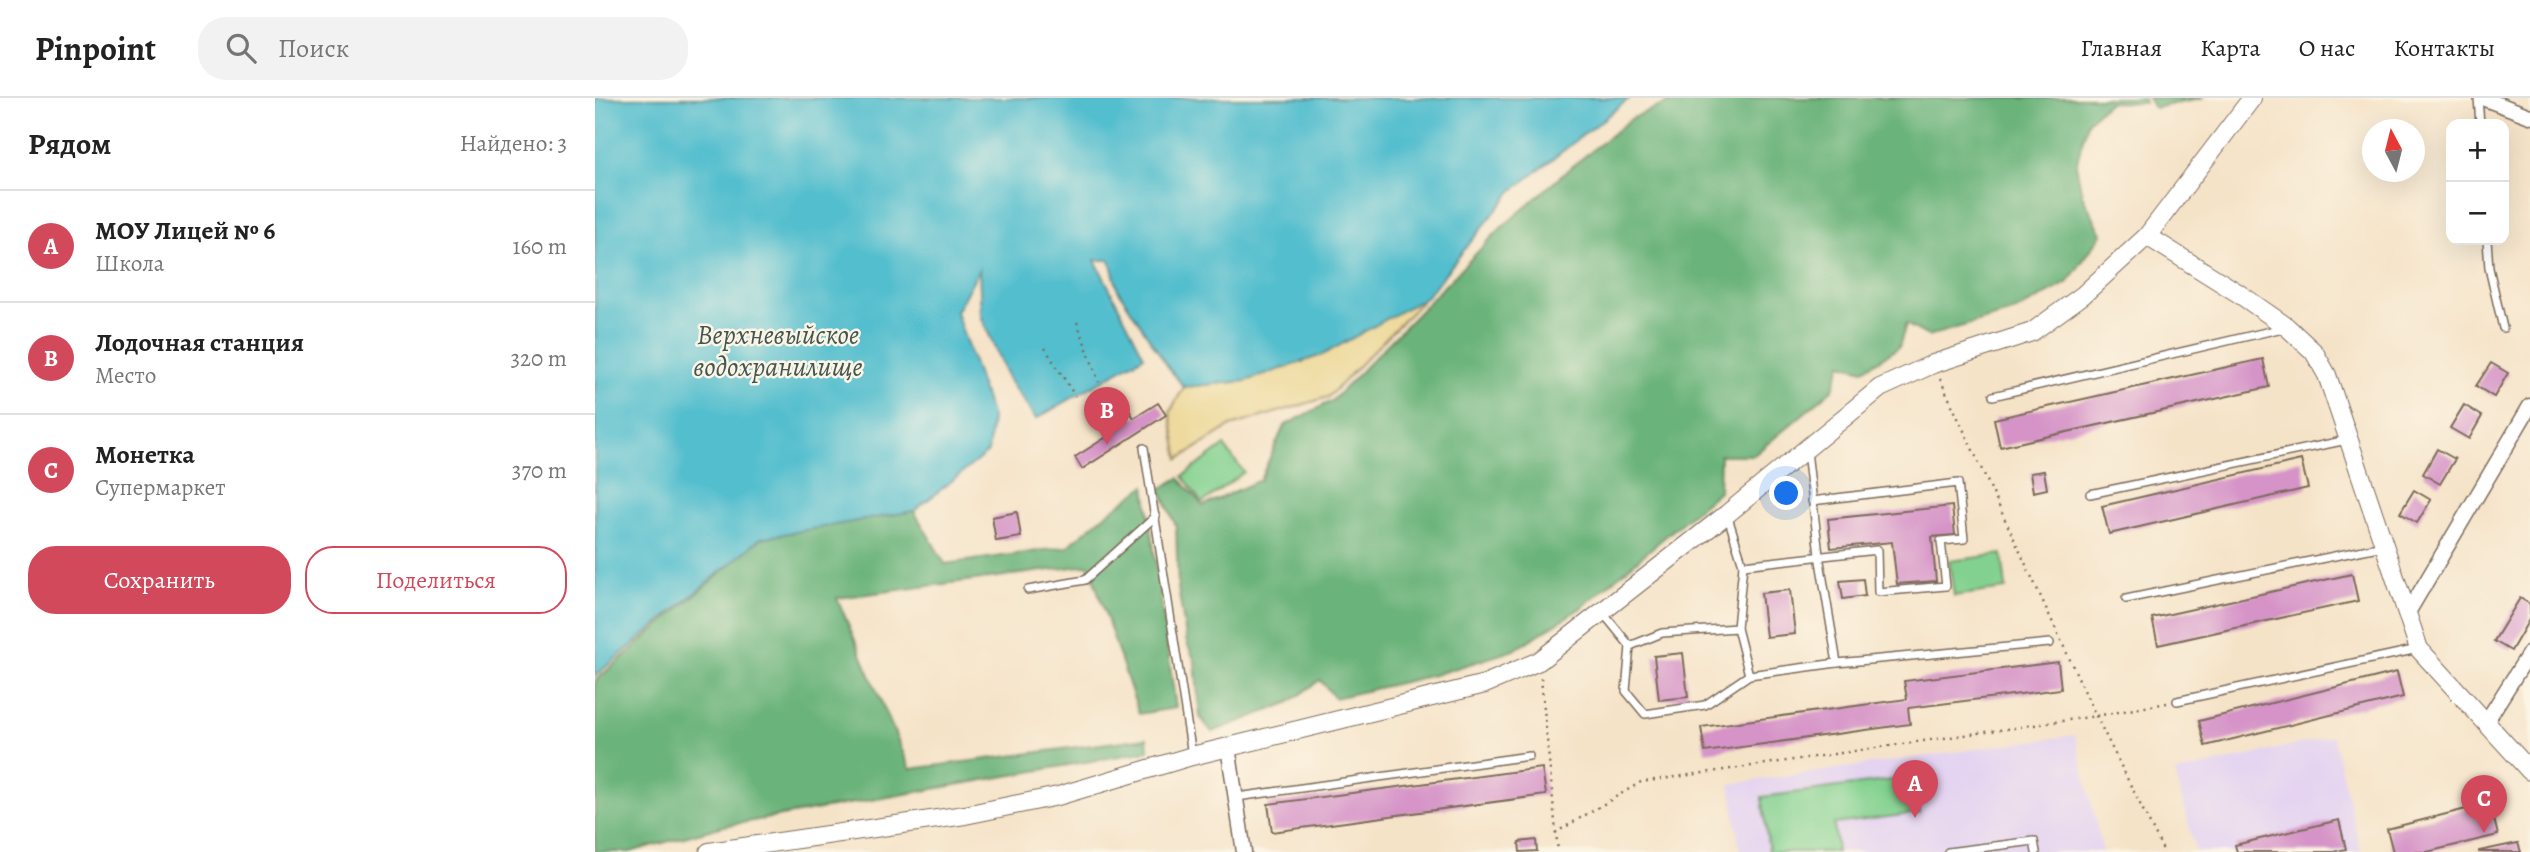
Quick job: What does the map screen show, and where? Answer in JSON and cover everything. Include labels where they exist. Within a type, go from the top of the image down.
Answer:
[{"type":"street","points":[[709,852],[965,815],[1058,796],[1192,756],[1485,684],[1539,661],[1727,514],[1880,388],[1933,364],[2032,332],[2083,295],[2147,236],[2252,98]]},
{"type":"street","points":[[2480,98],[2530,116]]},
{"type":"street","points":[[2147,236],[2287,327],[2314,352],[2327,375],[2419,649],[2530,771]]},
{"type":"street","points":[[2406,616],[2530,406]]},
{"type":"street","points":[[2486,722],[2530,652]]},
{"type":"street","points":[[1228,747],[1244,852]]},
{"type":"lane","points":[[2480,98],[2480,119]]},
{"type":"lane","points":[[2487,245],[2489,268],[2503,328]]},
{"type":"lane","points":[[1993,396],[2287,327]]},
{"type":"lane","points":[[2091,494],[2348,440]]},
{"type":"lane","points":[[1807,447],[1819,555],[1837,663]]},
{"type":"lane","points":[[1144,448],[1192,756]]},
{"type":"lane","points":[[1744,565],[1877,550],[1878,593],[1945,586],[1941,541],[1964,539],[1958,483],[1812,501]]},
{"type":"lane","points":[[1727,514],[1744,565],[1737,628],[1749,675]]},
{"type":"lane","points":[[1028,590],[1085,580],[1156,516]]},
{"type":"lane","points":[[2126,599],[2384,546]]},
{"type":"lane","points":[[1603,613],[1630,646],[1626,691],[1645,714],[1705,705],[1749,675],[1837,663],[2050,643]]},
{"type":"lane","points":[[1630,646],[1662,633],[1737,628]]},
{"type":"lane","points":[[2177,701],[2419,649]]},
{"type":"lane","points":[[1237,797],[1529,756]]},
{"type":"lane","points":[[1948,852],[2034,841],[2036,852]]},
{"type":"path","points":[[1077,322],[1099,382]]},
{"type":"path","points":[[1045,348],[1075,396]]},
{"type":"path","points":[[1933,364],[2096,716],[2164,852]]},
{"type":"path","points":[[1539,661],[1558,852]]},
{"type":"path","points":[[1555,833],[1641,782],[2096,716],[2177,701]]},
{"type":"shaded area","points":[[2075,735],[2103,852],[1740,852],[1730,784]]},
{"type":"shaded area","points":[[2333,736],[2361,852],[2196,852],[2175,773]]},
{"type":"green space","points":[[1679,98],[2143,98],[2145,103],[2109,102],[2088,121],[2076,165],[2082,195],[2102,234],[2067,283],[2016,311],[1928,336],[1906,324],[1899,347],[1863,370],[1841,364],[1833,389],[1754,455],[1720,455],[1719,491],[1581,608],[1514,650],[1434,675],[1335,698],[1320,680],[1288,703],[1212,732],[1200,717],[1195,661],[1187,643],[1178,588],[1176,526],[1160,489],[1179,478],[1203,506],[1260,480],[1284,426],[1332,401],[1500,229],[1632,118]]},
{"type":"green space","points":[[2148,98],[2204,98],[2154,108]]},
{"type":"green space","points":[[1224,446],[1244,472],[1202,503],[1183,476]]},
{"type":"green space","points":[[1145,486],[1176,708],[1139,714],[1089,565],[837,598],[910,769],[1147,738],[1148,751],[724,826],[630,852],[595,852],[595,681],[761,538],[914,511],[945,564],[1067,547]]},
{"type":"green space","points":[[2002,554],[2006,589],[1954,596],[1949,561]]},
{"type":"green space","points":[[1914,777],[1919,813],[1834,824],[1837,852],[1769,852],[1762,797]]},
{"type":"sand","points":[[1426,297],[1328,397],[1231,426],[1179,459],[1170,412],[1184,387],[1246,381],[1322,355]]},
{"type":"water","name":"Верхневыйское водохранилище","points":[[595,98],[1630,98],[1512,191],[1426,297],[1322,355],[1246,381],[1184,387],[1118,290],[1110,260],[1095,260],[1144,356],[1036,419],[1008,379],[981,316],[979,269],[956,312],[992,418],[988,452],[914,511],[761,538],[595,676]]},
{"type":"building","points":[[2263,359],[2269,387],[2000,447],[1994,419]]},
{"type":"building","points":[[2491,363],[2508,373],[2494,397],[2476,386]]},
{"type":"building","points":[[1158,403],[1166,415],[1082,469],[1075,457],[1113,433],[1106,421],[1127,407],[1134,418]]},
{"type":"building","points":[[2464,405],[2482,416],[2469,439],[2450,428]]},
{"type":"building","points":[[2437,449],[2455,459],[2440,484],[2423,474]]},
{"type":"building","points":[[2301,460],[2308,488],[2109,534],[2102,506]]},
{"type":"building","points":[[2044,471],[2047,489],[2033,492],[2030,473]]},
{"type":"building","points":[[2414,490],[2431,500],[2417,523],[2400,513]]},
{"type":"building","points":[[1952,506],[1955,535],[1932,537],[1936,581],[1897,584],[1892,542],[1831,548],[1828,519]]},
{"type":"building","points":[[1017,512],[1021,537],[996,541],[992,517]]},
{"type":"building","points":[[2352,574],[2358,601],[2158,645],[2152,618]]},
{"type":"building","points":[[1863,579],[1865,596],[1843,599],[1840,581]]},
{"type":"building","points":[[1790,590],[1795,634],[1766,637],[1761,593]]},
{"type":"building","points":[[2520,598],[2530,604],[2530,618],[2511,651],[2494,641]]},
{"type":"building","points":[[1683,653],[1688,697],[1659,700],[1654,656]]},
{"type":"building","points":[[2058,662],[2061,689],[1908,708],[1910,724],[1705,752],[1701,727],[1907,699],[1904,681]]},
{"type":"building","points":[[2397,672],[2403,697],[2205,746],[2199,721]]},
{"type":"building","points":[[1542,768],[1546,795],[1272,832],[1268,804]]},
{"type":"building","points":[[2490,803],[2498,835],[2427,852],[2393,852],[2387,829]]},
{"type":"building","points":[[2339,820],[2346,849],[2333,852],[2237,852],[2235,845]]},
{"type":"building","points":[[1536,840],[1537,851],[1520,852],[1519,842]]},
{"type":"building","points":[[2518,843],[2521,852],[2479,852],[2479,851]]},
{"type":"place","name":"Лодочная станция","points":[[1107,445]]},
{"type":"place","name":"МОУ Лицей № 6","points":[[1915,818]]},
{"type":"place","name":"Монетка","points":[[2484,833]]}]
